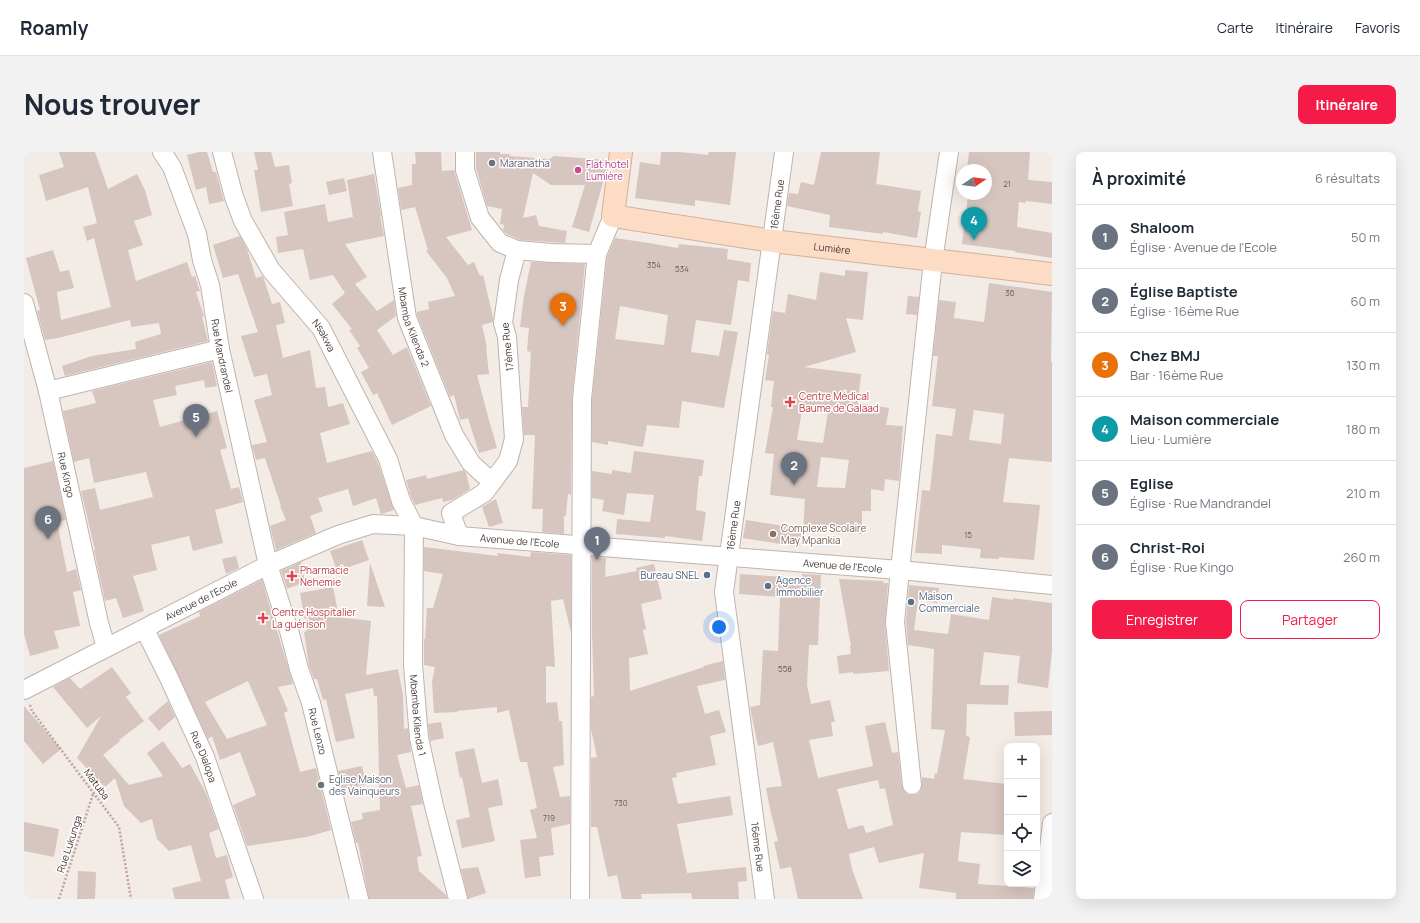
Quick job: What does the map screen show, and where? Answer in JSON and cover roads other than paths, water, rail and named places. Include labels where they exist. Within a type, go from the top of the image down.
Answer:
[{"type":"street","name":"Rue Mandrandel","points":[[162,152],[172,167],[197,234],[202,260],[210,285],[220,349],[268,565]]},
{"type":"street","name":"Nsakwa","points":[[222,152],[234,197],[243,221],[271,270],[321,328],[388,459],[400,501],[414,526]]},
{"type":"street","name":"Mbamba Kilenda 2","points":[[382,152],[407,318],[454,435],[471,463],[484,475],[494,480]]},
{"type":"street","points":[[465,152],[465,170],[480,218],[500,243],[517,250],[551,253],[597,254]]},
{"type":"street","points":[[580,899],[582,398],[597,254],[613,216],[621,152]]},
{"type":"street","name":"16ème Rue","points":[[764,899],[724,592],[784,152]]},
{"type":"street","points":[[912,785],[895,622],[933,261],[949,152]]},
{"type":"street","name":"Lumière","points":[[613,216],[772,241],[1052,274]]},
{"type":"street","name":"17ème Rue","points":[[459,536],[452,513],[484,493],[508,461],[514,439],[507,337],[503,323],[509,280],[517,250]]},
{"type":"street","name":"Rue Kingo","points":[[24,303],[48,391],[99,623],[106,647]]},
{"type":"street","points":[[48,391],[220,349]]},
{"type":"street","name":"Avenue de l'Ecole","points":[[25,689],[268,565],[338,535],[373,524],[414,526],[459,536],[900,570],[1052,585]]},
{"type":"street","name":"Mbamba Kilenda 1","points":[[414,526],[413,666],[419,738],[434,806],[458,899]]},
{"type":"street","name":"Rue Lenzo","points":[[268,565],[290,634],[299,669],[311,703],[359,899]]},
{"type":"street","name":"Rue Dialopa","points":[[154,623],[145,630],[205,757],[254,899]]},
{"type":"street","points":[[1043,899],[1052,823]]},
{"type":"place","name":"Maranatha","points":[[492,163]]},
{"type":"place","name":"Flat hotel Lumière","points":[[578,170]]},
{"type":"place","name":"Maison commerciale","points":[[974,240]]},
{"type":"place","name":"Chez BMJ","points":[[563,326]]},
{"type":"place","name":"Centre Médical Baume de Galaad","points":[[790,402]]},
{"type":"place","name":"Eglise","points":[[196,437]]},
{"type":"place","name":"Église Baptiste","points":[[794,485]]},
{"type":"place","name":"Complexe Scolaire May Mpankia","points":[[773,534]]},
{"type":"place","name":"Christ-Roi","points":[[48,539]]},
{"type":"place","name":"Shaloom","points":[[597,560]]},
{"type":"place","name":"Bureau SNEL","points":[[707,575]]},
{"type":"place","name":"Pharmacie Nehemie","points":[[292,576]]},
{"type":"place","name":"Agence Immobilier","points":[[768,586]]},
{"type":"place","name":"Maison Commerciale","points":[[911,602]]},
{"type":"place","name":"Centre Hospitalier La guérison","points":[[263,618]]},
{"type":"place","name":"Eglise Maison des Vainqueurs","points":[[321,785]]}]
